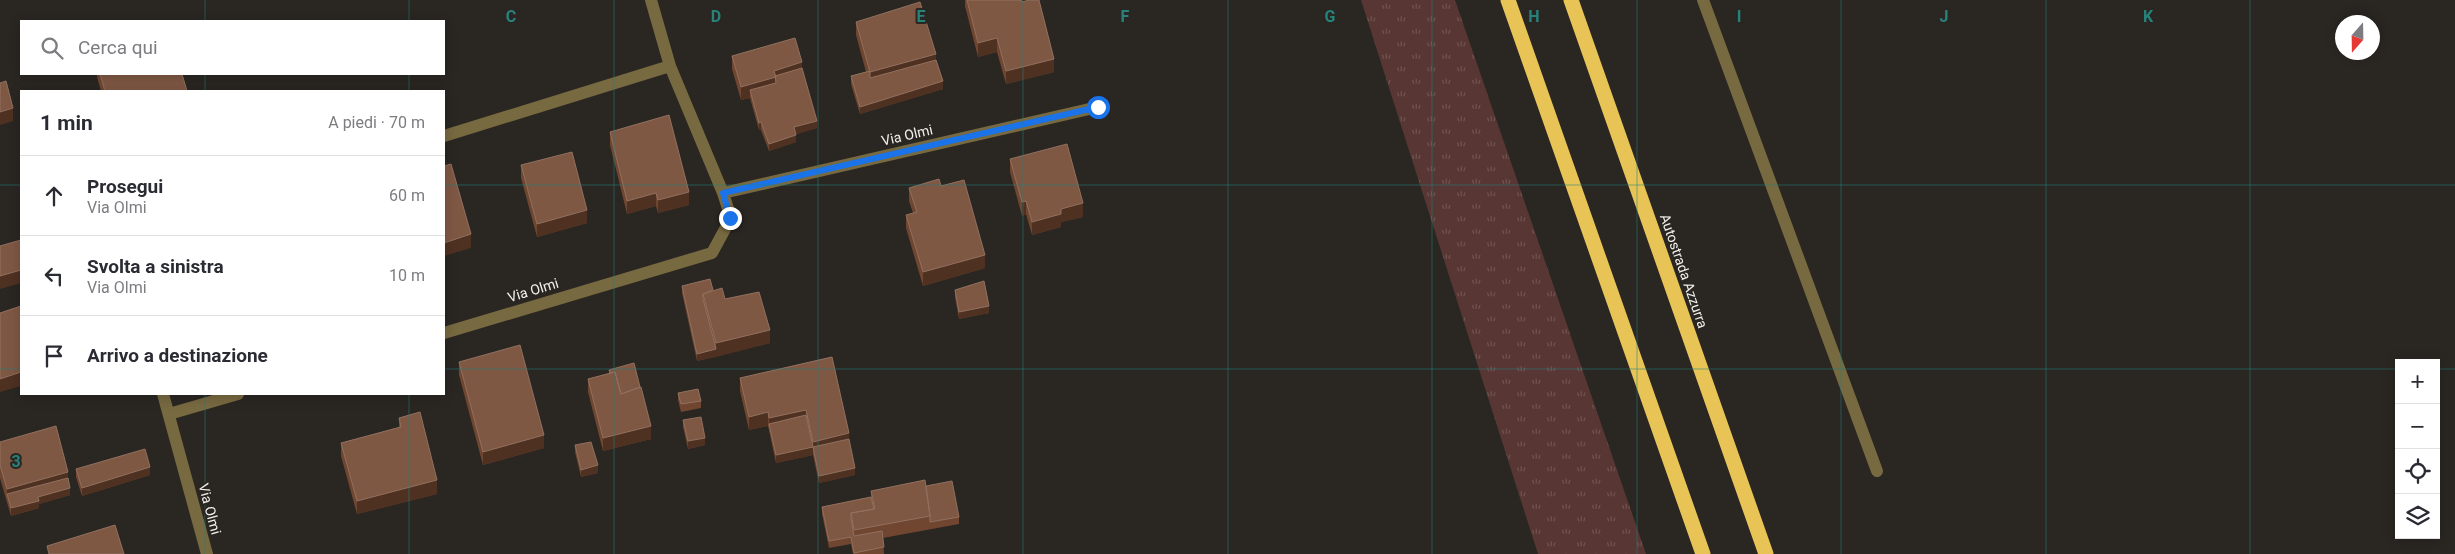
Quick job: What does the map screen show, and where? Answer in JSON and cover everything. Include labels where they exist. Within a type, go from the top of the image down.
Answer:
[{"type":"highway","points":[[1508,0],[1703,554]]},
{"type":"highway","name":"Autostrada Azzurra","points":[[1571,0],[1766,554]]},
{"type":"street","name":"Via Olmi","points":[[445,333],[712,253],[730,218],[723,193],[670,66],[651,0]]},
{"type":"street","points":[[1703,0],[1877,471]]},
{"type":"street","points":[[445,136],[670,66]]},
{"type":"street","name":"Via Olmi","points":[[723,193],[1098,107]]},
{"type":"street","name":"Via Olmi","points":[[163,395],[207,554]]},
{"type":"street","points":[[169,414],[235,395]]},
{"type":"green space","points":[[1361,0],[1455,0],[1646,554],[1538,554]]},
{"type":"building","points":[[967,0],[1021,0],[1022,2],[1039,0],[1054,59],[1006,71],[997,38],[978,43]]},
{"type":"building","points":[[920,2],[936,54],[870,72],[856,22]]},
{"type":"building","points":[[795,38],[802,62],[774,71],[776,77],[741,87],[732,56]]},
{"type":"building","points":[[936,60],[943,81],[860,107],[851,76],[870,71],[870,78]]},
{"type":"building","points":[[802,68],[817,121],[794,127],[796,135],[769,144],[761,122],[759,123],[750,90],[776,83],[775,76]]},
{"type":"building","points":[[100,75],[182,75],[187,90],[105,90]]},
{"type":"building","points":[[6,81],[13,108],[0,112],[0,83]]},
{"type":"building","points":[[669,115],[689,192],[658,200],[656,193],[627,201],[610,132]]},
{"type":"building","points":[[1067,144],[1083,203],[1061,209],[1061,214],[1032,222],[1026,201],[1022,202],[1010,159]]},
{"type":"building","points":[[572,152],[587,210],[537,224],[521,165]]},
{"type":"building","points":[[451,164],[471,234],[445,243],[445,166]]},
{"type":"building","points":[[939,179],[941,186],[964,180],[985,255],[923,272],[906,215],[917,212],[909,188]]},
{"type":"building","points":[[20,240],[20,270],[0,276],[0,246]]},
{"type":"building","points":[[710,279],[713,290],[703,294],[703,299],[716,349],[697,354],[682,286]]},
{"type":"building","points":[[984,281],[989,306],[959,312],[955,290]]},
{"type":"building","points":[[722,288],[725,299],[759,292],[770,330],[716,343],[703,294]]},
{"type":"building","points":[[20,306],[20,372],[0,379],[0,313]]},
{"type":"building","points":[[520,345],[544,435],[483,452],[459,362]]},
{"type":"building","points":[[832,357],[849,433],[813,442],[806,410],[769,418],[768,412],[749,417],[740,378]]},
{"type":"building","points":[[634,363],[640,387],[621,394],[615,372],[610,373],[609,370]]},
{"type":"building","points":[[615,372],[621,394],[641,387],[651,426],[603,438],[588,379]]},
{"type":"building","points":[[698,389],[701,401],[681,404],[678,393]]},
{"type":"building","points":[[420,412],[437,480],[357,501],[341,443],[401,427],[399,418]]},
{"type":"building","points":[[806,415],[813,447],[776,455],[769,424]]},
{"type":"building","points":[[701,417],[705,438],[688,441],[683,420]]},
{"type":"building","points":[[56,426],[68,472],[7,489],[0,465],[0,442]]},
{"type":"building","points":[[849,439],[855,468],[819,476],[813,447]]},
{"type":"building","points":[[591,442],[598,465],[581,470],[575,445]]},
{"type":"building","points":[[145,449],[150,467],[82,488],[76,469]]},
{"type":"building","points":[[68,478],[70,488],[38,497],[39,501],[11,508],[7,494]]},
{"type":"building","points":[[925,480],[930,516],[854,530],[851,513],[875,509],[871,491]]},
{"type":"building","points":[[952,481],[959,517],[930,522],[926,486]]},
{"type":"building","points":[[871,497],[874,509],[851,513],[854,536],[882,531],[884,547],[854,553],[851,537],[829,541],[822,507]]},
{"type":"building","points":[[115,525],[124,554],[49,554],[47,546]]},
{"type":"route","points":[[730,218],[723,193],[1098,107]]}]
